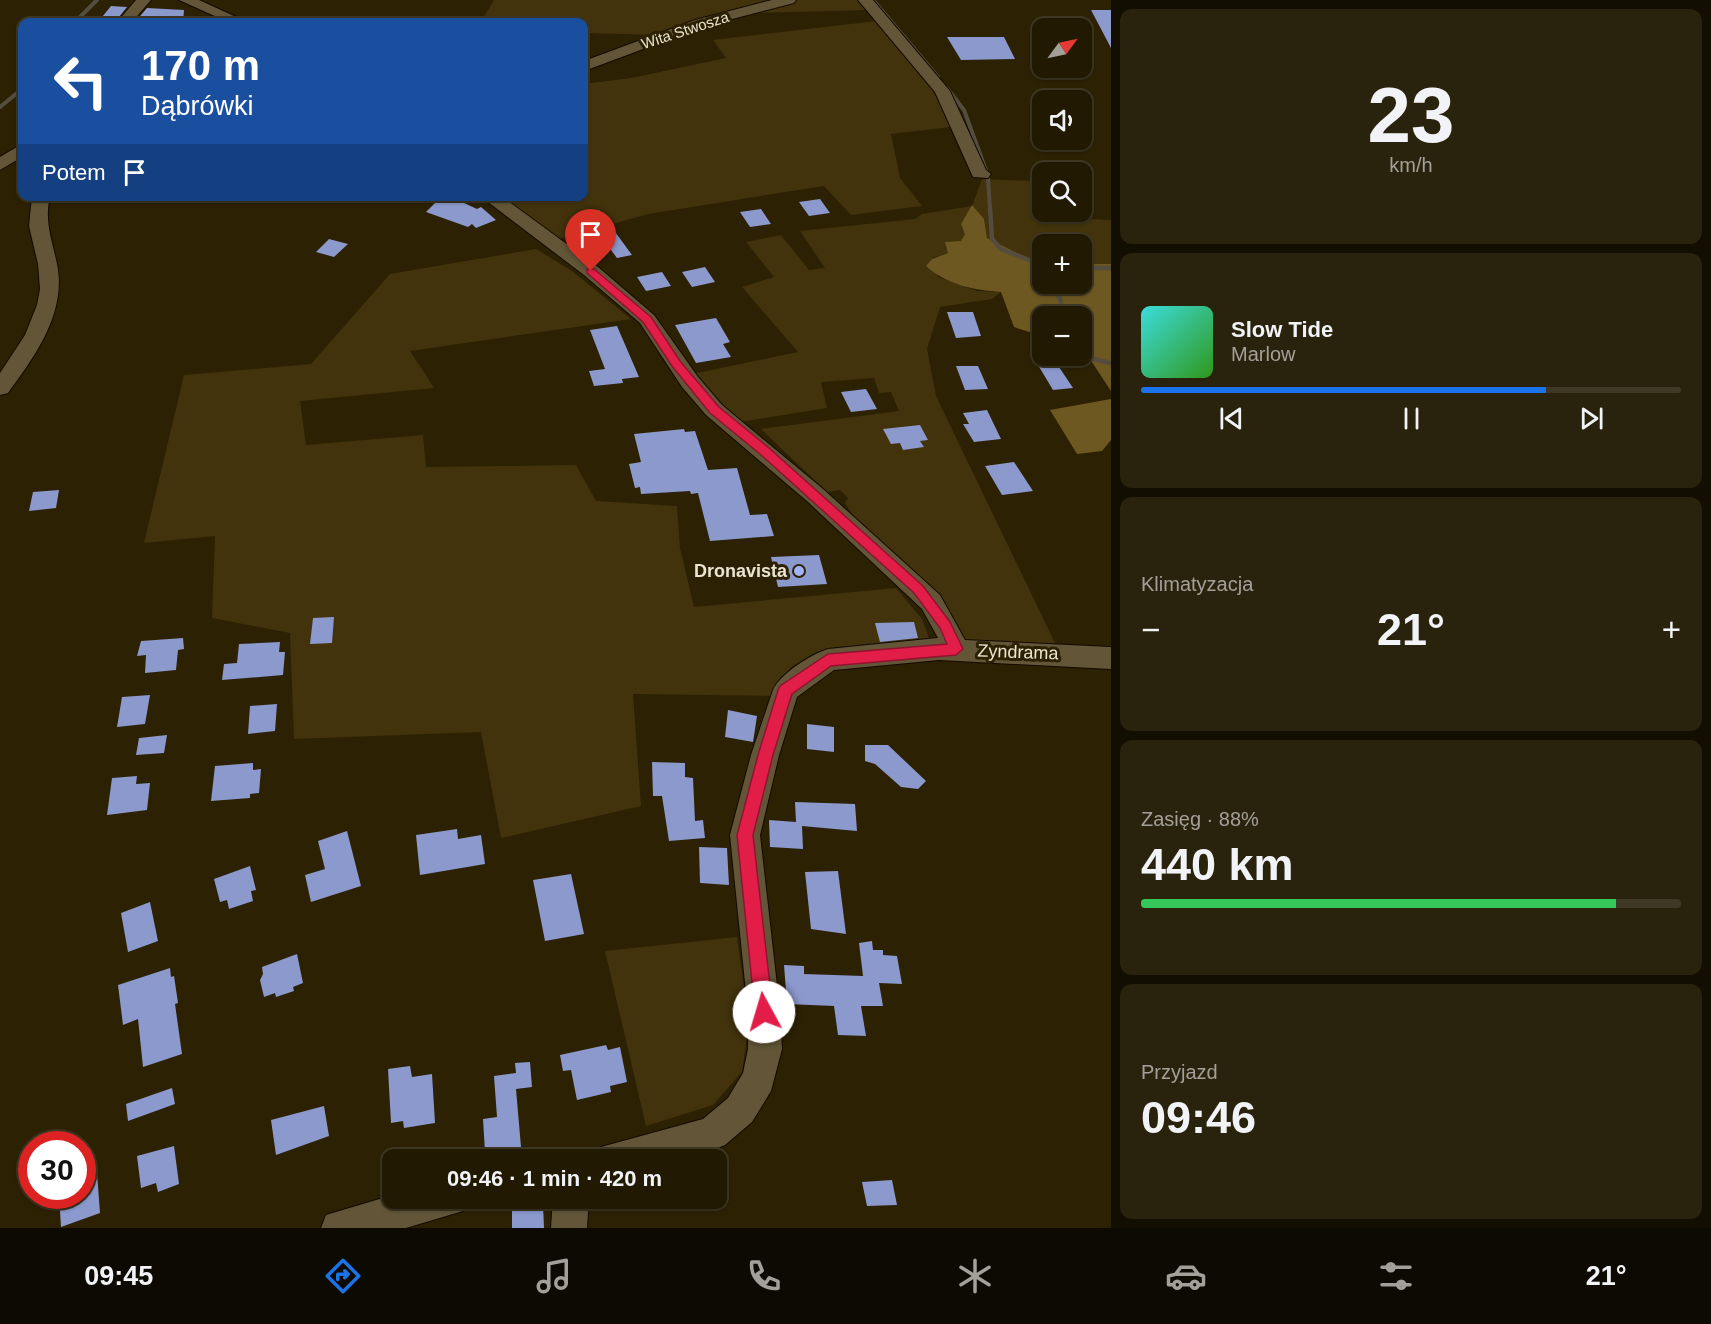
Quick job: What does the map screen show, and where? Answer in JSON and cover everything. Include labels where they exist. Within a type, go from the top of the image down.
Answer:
[{"type":"street","points":[[128,18],[144,0]]},
{"type":"street","points":[[186,0],[230,18]]},
{"type":"street","name":"Wita Stwosza","points":[[588,65],[700,23],[789,0]]},
{"type":"street","points":[[865,0],[942,91],[979,173],[982,174]]},
{"type":"street","points":[[0,165],[18,152]]},
{"type":"street","points":[[0,388],[24,354],[47,304],[49,274],[36,219],[40,201]]},
{"type":"street","points":[[496,201],[591,271],[647,319],[676,363],[714,410],[815,495],[925,596],[946,626],[956,649]]},
{"type":"street","name":"Zyndrama","points":[[664,1149],[713,1133],[740,1110],[759,1079],[765,1049],[764,1012],[745,835],[765,755],[786,690],[828,660],[956,649],[1111,658]]},
{"type":"street","points":[[339,1228],[409,1209]]},
{"type":"street","points":[[569,1228],[570,1209]]},
{"type":"shaded area","points":[[494,0],[779,0],[661,35],[588,33],[588,18],[483,18]]},
{"type":"shaded area","points":[[795,0],[861,0],[869,10],[747,13]]},
{"type":"shaded area","points":[[877,21],[925,75],[951,127],[891,134],[900,178],[922,206],[851,215],[824,186],[648,214],[556,240],[502,201],[588,201],[588,83],[631,78],[726,58],[713,40]]},
{"type":"shaded area","points":[[982,179],[1032,181],[1032,222],[1111,220],[1111,264],[1092,264],[1092,234],[1032,234],[1032,260],[987,238],[984,219],[948,253],[932,258],[938,277],[977,291],[1001,292],[992,299],[940,307],[927,349],[936,396],[1055,643],[964,644],[847,515],[852,514],[845,503],[848,498],[840,490],[827,492],[761,429],[899,411],[891,392],[879,393],[874,378],[821,382],[827,408],[740,422],[718,405],[693,374],[798,352],[742,287],[774,277],[746,242],[781,235],[809,270],[825,268],[800,231],[915,219],[922,214],[972,206]]},
{"type":"shaded area","points":[[972,205],[984,219],[987,238],[1032,260],[1032,294],[1092,294],[1092,264],[1111,264],[1111,391],[1092,362],[1092,306],[1032,306],[1032,333],[1014,327],[1001,292],[981,290],[952,282],[926,266],[932,259],[948,253],[945,242],[961,241],[965,234],[961,224]]},
{"type":"shaded area","points":[[536,249],[572,271],[631,319],[410,351],[434,388],[300,401],[306,445],[423,435],[426,467],[576,465],[596,501],[677,506],[680,548],[694,607],[896,588],[922,619],[930,641],[815,653],[791,667],[778,696],[633,694],[641,806],[501,838],[481,732],[294,739],[290,633],[212,618],[215,536],[144,543],[184,375],[311,364],[390,274]]},
{"type":"shaded area","points":[[1111,399],[1111,440],[1102,451],[1077,454],[1050,410]]},
{"type":"shaded area","points":[[737,937],[745,995],[747,1038],[742,1072],[713,1105],[646,1126],[605,951]]},
{"type":"building","points":[[111,6],[127,7],[118,18],[101,18]]},
{"type":"building","points":[[147,8],[184,10],[183,18],[138,18]]},
{"type":"building","points":[[1091,10],[1111,10],[1111,48]]},
{"type":"building","points":[[947,37],[1004,37],[1015,59],[961,60]]},
{"type":"building","points":[[820,199],[830,213],[809,216],[799,202]]},
{"type":"building","points":[[437,201],[460,201],[477,209],[481,207],[496,220],[476,228],[472,224],[468,227],[426,212]]},
{"type":"building","points":[[761,209],[771,224],[750,227],[740,212]]},
{"type":"building","points":[[599,210],[632,255],[617,258],[587,218]]},
{"type":"building","points":[[329,239],[348,244],[334,257],[316,252]]},
{"type":"building","points":[[705,267],[715,282],[692,287],[682,272]]},
{"type":"building","points":[[662,272],[671,286],[646,291],[637,277]]},
{"type":"building","points":[[947,312],[973,312],[981,336],[956,338]]},
{"type":"building","points":[[716,318],[730,342],[723,344],[731,357],[696,363],[675,325]]},
{"type":"building","points":[[617,326],[639,377],[622,379],[623,383],[594,386],[589,371],[605,369],[590,330]]},
{"type":"building","points":[[956,366],[978,366],[988,389],[965,390]]},
{"type":"building","points":[[1039,366],[1058,366],[1073,388],[1053,390]]},
{"type":"building","points":[[866,389],[877,409],[851,412],[841,392]]},
{"type":"building","points":[[987,410],[1001,439],[974,442],[963,424],[969,424],[963,413]]},
{"type":"building","points":[[920,425],[928,440],[920,441],[924,447],[903,450],[900,443],[891,444],[883,429]]},
{"type":"building","points":[[684,429],[685,432],[695,431],[708,470],[737,468],[750,515],[767,514],[774,536],[710,541],[698,493],[691,494],[690,491],[641,494],[640,487],[635,488],[629,464],[641,462],[634,434]]},
{"type":"building","points":[[1014,462],[1033,491],[1002,495],[985,466]]},
{"type":"building","points":[[59,490],[56,508],[29,511],[33,492]]},
{"type":"building","name":"Dronavista","points":[[819,555],[827,584],[778,587],[771,557]]},
{"type":"building","points":[[334,617],[332,643],[310,644],[313,618]]},
{"type":"building","points":[[914,622],[918,638],[880,642],[875,623]]},
{"type":"building","points":[[183,638],[184,649],[178,650],[176,670],[145,673],[146,655],[137,656],[141,641]]},
{"type":"building","points":[[280,642],[279,652],[285,652],[283,675],[222,680],[224,664],[237,663],[239,644]]},
{"type":"building","points":[[150,695],[145,724],[117,727],[122,697]]},
{"type":"building","points":[[277,704],[275,731],[248,734],[250,706]]},
{"type":"building","points":[[728,710],[757,716],[753,742],[725,737]]},
{"type":"building","points":[[807,724],[834,727],[834,752],[807,749]]},
{"type":"building","points":[[167,735],[164,753],[136,755],[139,738]]},
{"type":"building","points":[[865,745],[888,745],[926,781],[918,789],[901,787],[875,764],[865,761]]},
{"type":"building","points":[[652,762],[685,763],[685,777],[693,778],[695,821],[703,820],[705,838],[669,841],[662,796],[653,796]]},
{"type":"building","points":[[253,763],[253,770],[261,769],[259,793],[250,794],[250,798],[211,801],[215,766]]},
{"type":"building","points":[[137,776],[136,784],[150,783],[147,810],[107,815],[112,778]]},
{"type":"building","points":[[795,802],[855,804],[857,831],[802,826],[803,849],[770,847],[769,820],[796,822]]},
{"type":"building","points":[[457,829],[458,839],[481,835],[485,864],[420,875],[416,835]]},
{"type":"building","points":[[347,831],[361,886],[311,902],[305,875],[325,869],[318,841]]},
{"type":"building","points":[[699,847],[727,848],[729,885],[700,883]]},
{"type":"building","points":[[250,866],[256,890],[251,891],[253,901],[229,909],[227,900],[220,902],[214,879]]},
{"type":"building","points":[[838,871],[846,934],[811,929],[805,872]]},
{"type":"building","points":[[571,874],[584,934],[545,941],[533,880]]},
{"type":"building","points":[[150,902],[158,941],[128,952],[121,913]]},
{"type":"building","points":[[872,941],[873,950],[883,950],[883,955],[897,956],[902,984],[879,983],[883,1006],[861,1006],[866,1036],[838,1035],[834,1006],[787,1004],[784,965],[804,966],[804,974],[863,976],[859,943]]},
{"type":"building","points":[[297,954],[303,983],[293,987],[294,991],[276,997],[275,993],[264,997],[260,980],[263,974],[262,967]]},
{"type":"building","points":[[170,968],[171,977],[174,976],[178,1003],[175,1004],[182,1054],[143,1067],[138,1019],[123,1025],[118,985]]},
{"type":"building","points":[[606,1045],[608,1050],[620,1047],[627,1082],[610,1086],[611,1092],[577,1100],[571,1070],[563,1071],[560,1055]]},
{"type":"building","points":[[530,1062],[532,1087],[516,1089],[521,1147],[485,1149],[483,1119],[497,1117],[494,1076],[516,1073],[515,1063]]},
{"type":"building","points":[[410,1066],[412,1077],[432,1074],[435,1123],[404,1128],[403,1121],[391,1123],[388,1069]]},
{"type":"building","points":[[172,1088],[175,1104],[128,1121],[126,1104]]},
{"type":"building","points":[[324,1106],[329,1136],[276,1155],[271,1120]]},
{"type":"building","points":[[174,1146],[179,1184],[158,1192],[156,1183],[141,1188],[137,1156]]},
{"type":"building","points":[[96,1173],[100,1213],[61,1227],[60,1209],[96,1209]]},
{"type":"building","points":[[892,1180],[897,1205],[867,1206],[862,1182]]},
{"type":"building","points":[[512,1209],[543,1209],[544,1228],[512,1228]]},
{"type":"waterway","points":[[78,18],[97,0]]},
{"type":"waterway","points":[[873,0],[938,77]]},
{"type":"waterway","points":[[947,88],[964,110],[987,173]]},
{"type":"waterway","points":[[0,107],[18,92]]},
{"type":"waterway","points":[[988,178],[990,209]]},
{"type":"waterway","points":[[990,208],[992,239],[1001,249],[1032,261]]},
{"type":"waterway","points":[[1092,268],[1111,268]]},
{"type":"waterway","points":[[1057,294],[1062,306]]},
{"type":"waterway","points":[[1092,359],[1111,363]]},
{"type":"place","name":"Dronavista","points":[[799,571]]},
{"type":"route","points":[[591,271],[647,319],[676,363],[714,410],[765,451],[931,602],[946,626],[956,649],[828,660],[786,690],[765,755],[745,835],[764,1012]]}]
